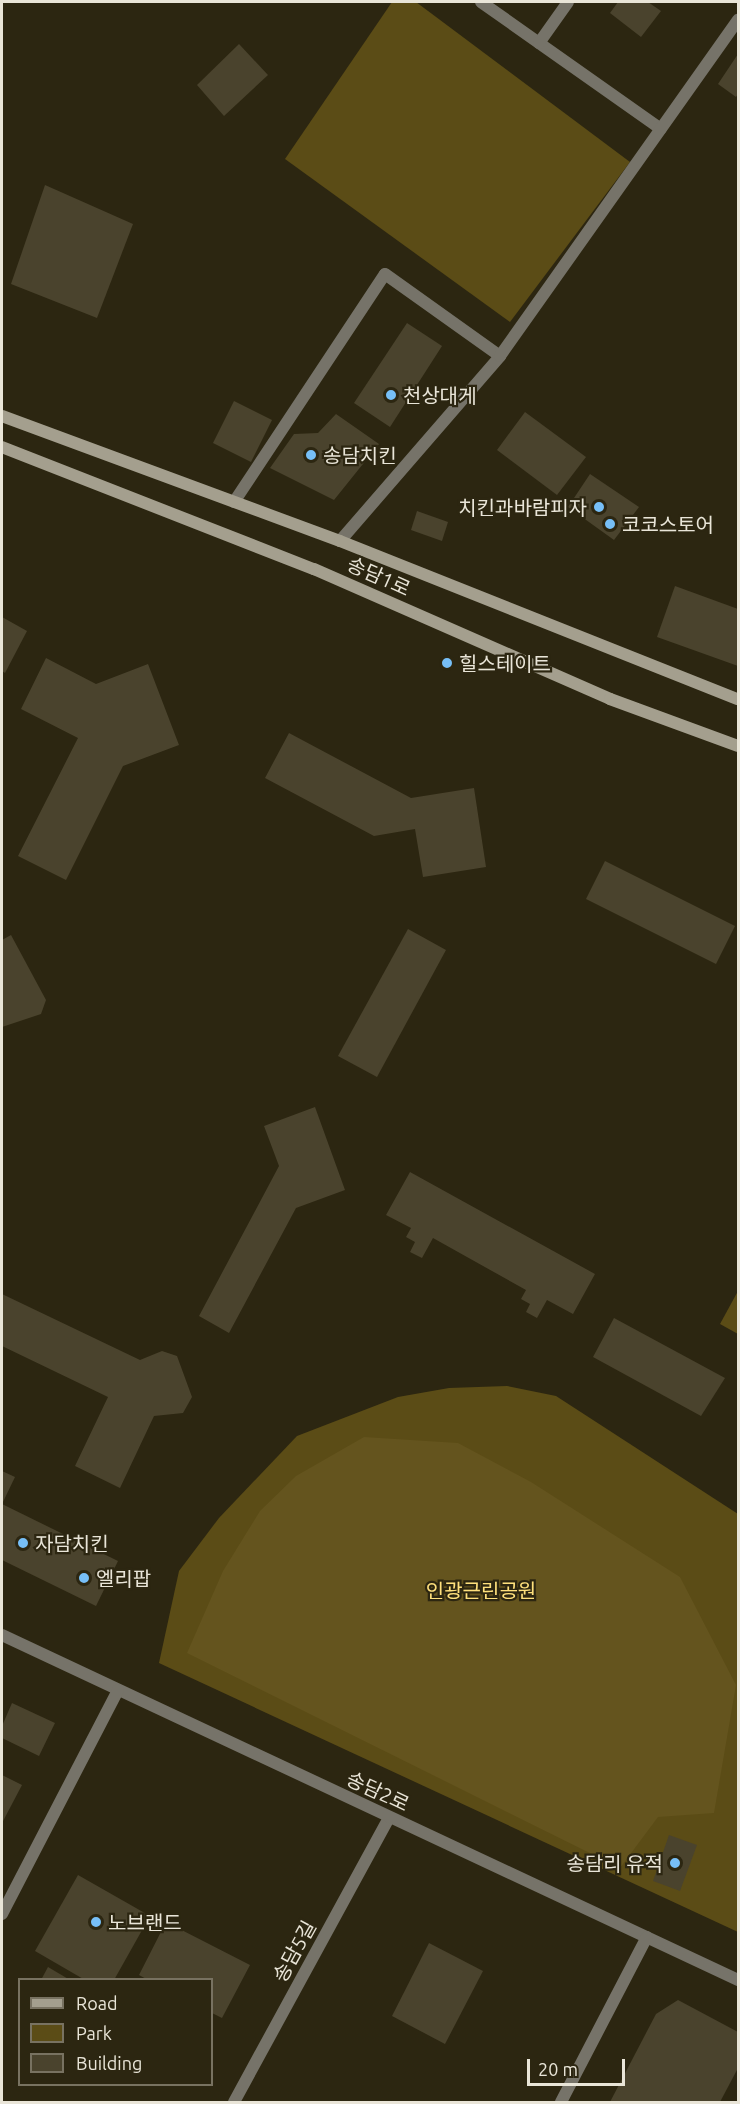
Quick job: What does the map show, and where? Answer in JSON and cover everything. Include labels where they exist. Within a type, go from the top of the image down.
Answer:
[{"type":"main road","name":"송담1로","points":[[2,416],[340,541],[738,699]]},
{"type":"main road","name":"송담1로","points":[[2,447],[314,569],[610,699],[738,746]]},
{"type":"street","points":[[481,2],[661,129]]},
{"type":"street","points":[[539,43],[568,2]]},
{"type":"street","points":[[340,541],[500,356],[738,20]]},
{"type":"street","points":[[234,502],[385,274],[500,356]]},
{"type":"street","name":"송담2로","points":[[2,1635],[738,1980]]},
{"type":"street","points":[[2,1914],[118,1690]]},
{"type":"street","name":"송담5길","points":[[234,2103],[389,1818]]},
{"type":"street","points":[[561,2103],[647,1937]]},
{"type":"green space","points":[[392,2],[416,2],[630,162],[510,322],[285,159]]},
{"type":"green space","points":[[738,1291],[738,1334],[720,1324]]},
{"type":"green space","name":"인광근린공원","points":[[507,1386],[556,1396],[738,1514],[738,1932],[159,1663],[179,1571],[219,1518],[297,1436],[398,1397],[449,1388]]},
{"type":"green space","name":"인광근린공원","points":[[364,1437],[458,1443],[531,1482],[680,1577],[736,1685],[714,1813],[658,1817],[620,1868],[187,1653],[223,1571],[260,1511],[296,1476]]},
{"type":"building","points":[[618,2],[648,2],[661,11],[641,37],[610,13]]},
{"type":"building","points":[[239,44],[268,75],[224,116],[197,85]]},
{"type":"building","points":[[738,54],[738,94],[736,97],[718,84]]},
{"type":"building","points":[[45,185],[133,224],[97,318],[11,284]]},
{"type":"building","points":[[407,323],[442,346],[390,427],[354,403]]},
{"type":"building","points":[[234,401],[272,420],[251,462],[213,443]]},
{"type":"building","points":[[525,412],[586,457],[557,495],[497,450]]},
{"type":"building","points":[[336,414],[379,444],[334,500],[270,468],[294,434],[318,433]]},
{"type":"building","points":[[590,474],[639,507],[614,540],[568,507]]},
{"type":"building","points":[[417,511],[448,522],[442,541],[411,530]]},
{"type":"building","points":[[675,586],[738,609],[738,666],[657,637]]},
{"type":"building","points":[[2,617],[27,631],[5,673],[2,671]]},
{"type":"building","points":[[46,658],[96,684],[148,664],[179,745],[123,766],[66,880],[18,856],[78,738],[21,709]]},
{"type":"building","points":[[289,733],[411,798],[474,788],[486,867],[423,877],[415,829],[374,836],[265,778]]},
{"type":"building","points":[[605,861],[735,926],[716,964],[586,899]]},
{"type":"building","points":[[408,929],[446,950],[377,1077],[338,1056]]},
{"type":"building","points":[[11,935],[46,1000],[41,1014],[2,1027],[2,940]]},
{"type":"building","points":[[315,1107],[345,1190],[296,1208],[229,1333],[199,1316],[279,1166],[264,1126]]},
{"type":"building","points":[[410,1172],[595,1274],[573,1314],[547,1300],[537,1318],[526,1312],[530,1304],[521,1299],[526,1290],[433,1238],[422,1258],[410,1252],[415,1242],[406,1237],[411,1228],[386,1215]]},
{"type":"building","points":[[2,1294],[140,1360],[162,1351],[177,1356],[192,1397],[183,1413],[154,1416],[120,1488],[75,1466],[108,1397],[2,1346]]},
{"type":"building","points":[[614,1318],[725,1378],[701,1416],[593,1357]]},
{"type":"building","points":[[2,1471],[15,1477],[2,1504]]},
{"type":"building","points":[[2,1504],[118,1561],[96,1606],[2,1560]]},
{"type":"building","points":[[12,1703],[55,1723],[39,1756],[2,1738],[2,1726]]},
{"type":"building","points":[[2,1775],[22,1785],[2,1823]]},
{"type":"building","name":"송담리 유적","points":[[669,1835],[697,1845],[680,1891],[653,1881]]},
{"type":"building","points":[[78,1875],[150,1916],[115,1978],[82,1978],[35,1951]]},
{"type":"building","points":[[166,1922],[250,1965],[222,2018],[213,2014],[213,1978],[144,1978],[139,1975]]},
{"type":"building","points":[[429,1943],[483,1971],[445,2044],[392,2016]]},
{"type":"building","points":[[48,1967],[67,1978],[42,1978]]},
{"type":"building","points":[[678,2000],[738,2032],[738,2068],[720,2102],[610,2102],[656,2014]]},
{"type":"place","name":"천상대게","points":[[391,395]]},
{"type":"place","name":"송담치킨","points":[[311,455]]},
{"type":"place","name":"치킨과바람피자","points":[[599,507]]},
{"type":"place","name":"코코스토어","points":[[610,524]]},
{"type":"place","name":"힐스테이트","points":[[447,663]]},
{"type":"place","name":"자담치킨","points":[[23,1543]]},
{"type":"place","name":"엘리팝","points":[[84,1578]]},
{"type":"place","name":"송담리 유적","points":[[675,1863]]},
{"type":"place","name":"노브랜드","points":[[96,1922]]}]
